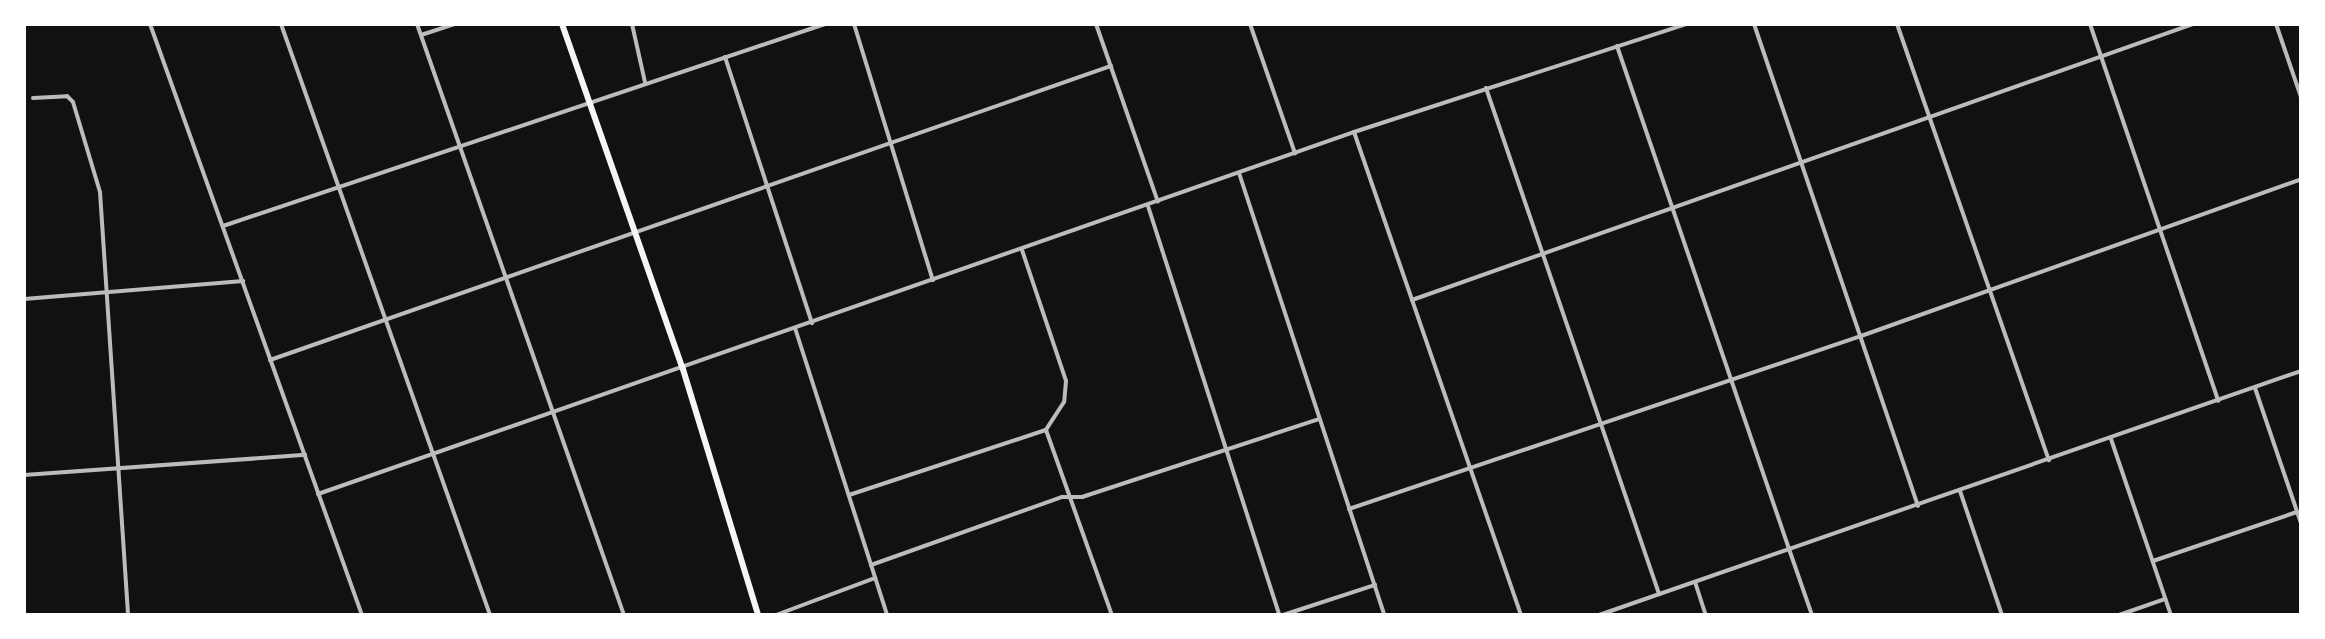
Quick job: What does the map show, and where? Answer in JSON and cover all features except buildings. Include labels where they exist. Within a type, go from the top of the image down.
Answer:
[{"type":"main road","points":[[562,24],[682,366],[758,615]]},
{"type":"street","points":[[150,24],[362,615]]},
{"type":"street","points":[[281,24],[490,615]]},
{"type":"street","points":[[417,24],[624,615]]},
{"type":"street","points":[[421,35],[455,24]]},
{"type":"street","points":[[632,24],[645,82]]},
{"type":"street","points":[[223,226],[825,24]]},
{"type":"street","points":[[854,24],[933,280]]},
{"type":"street","points":[[1096,24],[1158,202]]},
{"type":"street","points":[[1250,24],[1295,153]]},
{"type":"street","points":[[318,494],[1354,132],[1687,24]]},
{"type":"street","points":[[1754,24],[1918,506]]},
{"type":"street","points":[[1897,24],[2049,461]]},
{"type":"street","points":[[2090,24],[2218,401]]},
{"type":"street","points":[[1412,300],[2193,24]]},
{"type":"street","points":[[2276,24],[2301,97]]},
{"type":"street","points":[[1617,46],[1812,615]]},
{"type":"street","points":[[725,57],[812,323]]},
{"type":"street","points":[[270,360],[1111,66]]},
{"type":"street","points":[[1486,88],[1659,594]]},
{"type":"street","points":[[33,98],[67,96],[77,109],[100,192],[128,615]]},
{"type":"street","points":[[1354,132],[1521,615]]},
{"type":"street","points":[[1239,173],[1384,615]]},
{"type":"street","points":[[1349,509],[1861,336],[2301,179]]},
{"type":"street","points":[[1148,206],[1224,449],[1281,615],[1375,585]]},
{"type":"street","points":[[849,495],[1046,430],[1064,402],[1066,381],[1022,249]]},
{"type":"street","points":[[24,299],[243,281]]},
{"type":"street","points":[[795,328],[887,615]]},
{"type":"street","points":[[1599,615],[2301,371]]},
{"type":"street","points":[[2255,388],[2301,523]]},
{"type":"street","points":[[871,565],[1062,497],[1071,498],[1319,419]]},
{"type":"street","points":[[1046,430],[1112,615]]},
{"type":"street","points":[[2111,439],[2171,615]]},
{"type":"street","points":[[24,475],[305,455]]},
{"type":"street","points":[[1960,491],[2002,615]]},
{"type":"street","points":[[2153,561],[2297,512]]},
{"type":"street","points":[[776,615],[875,578]]},
{"type":"street","points":[[1695,582],[1706,615]]},
{"type":"street","points":[[2119,615],[2165,599]]}]
